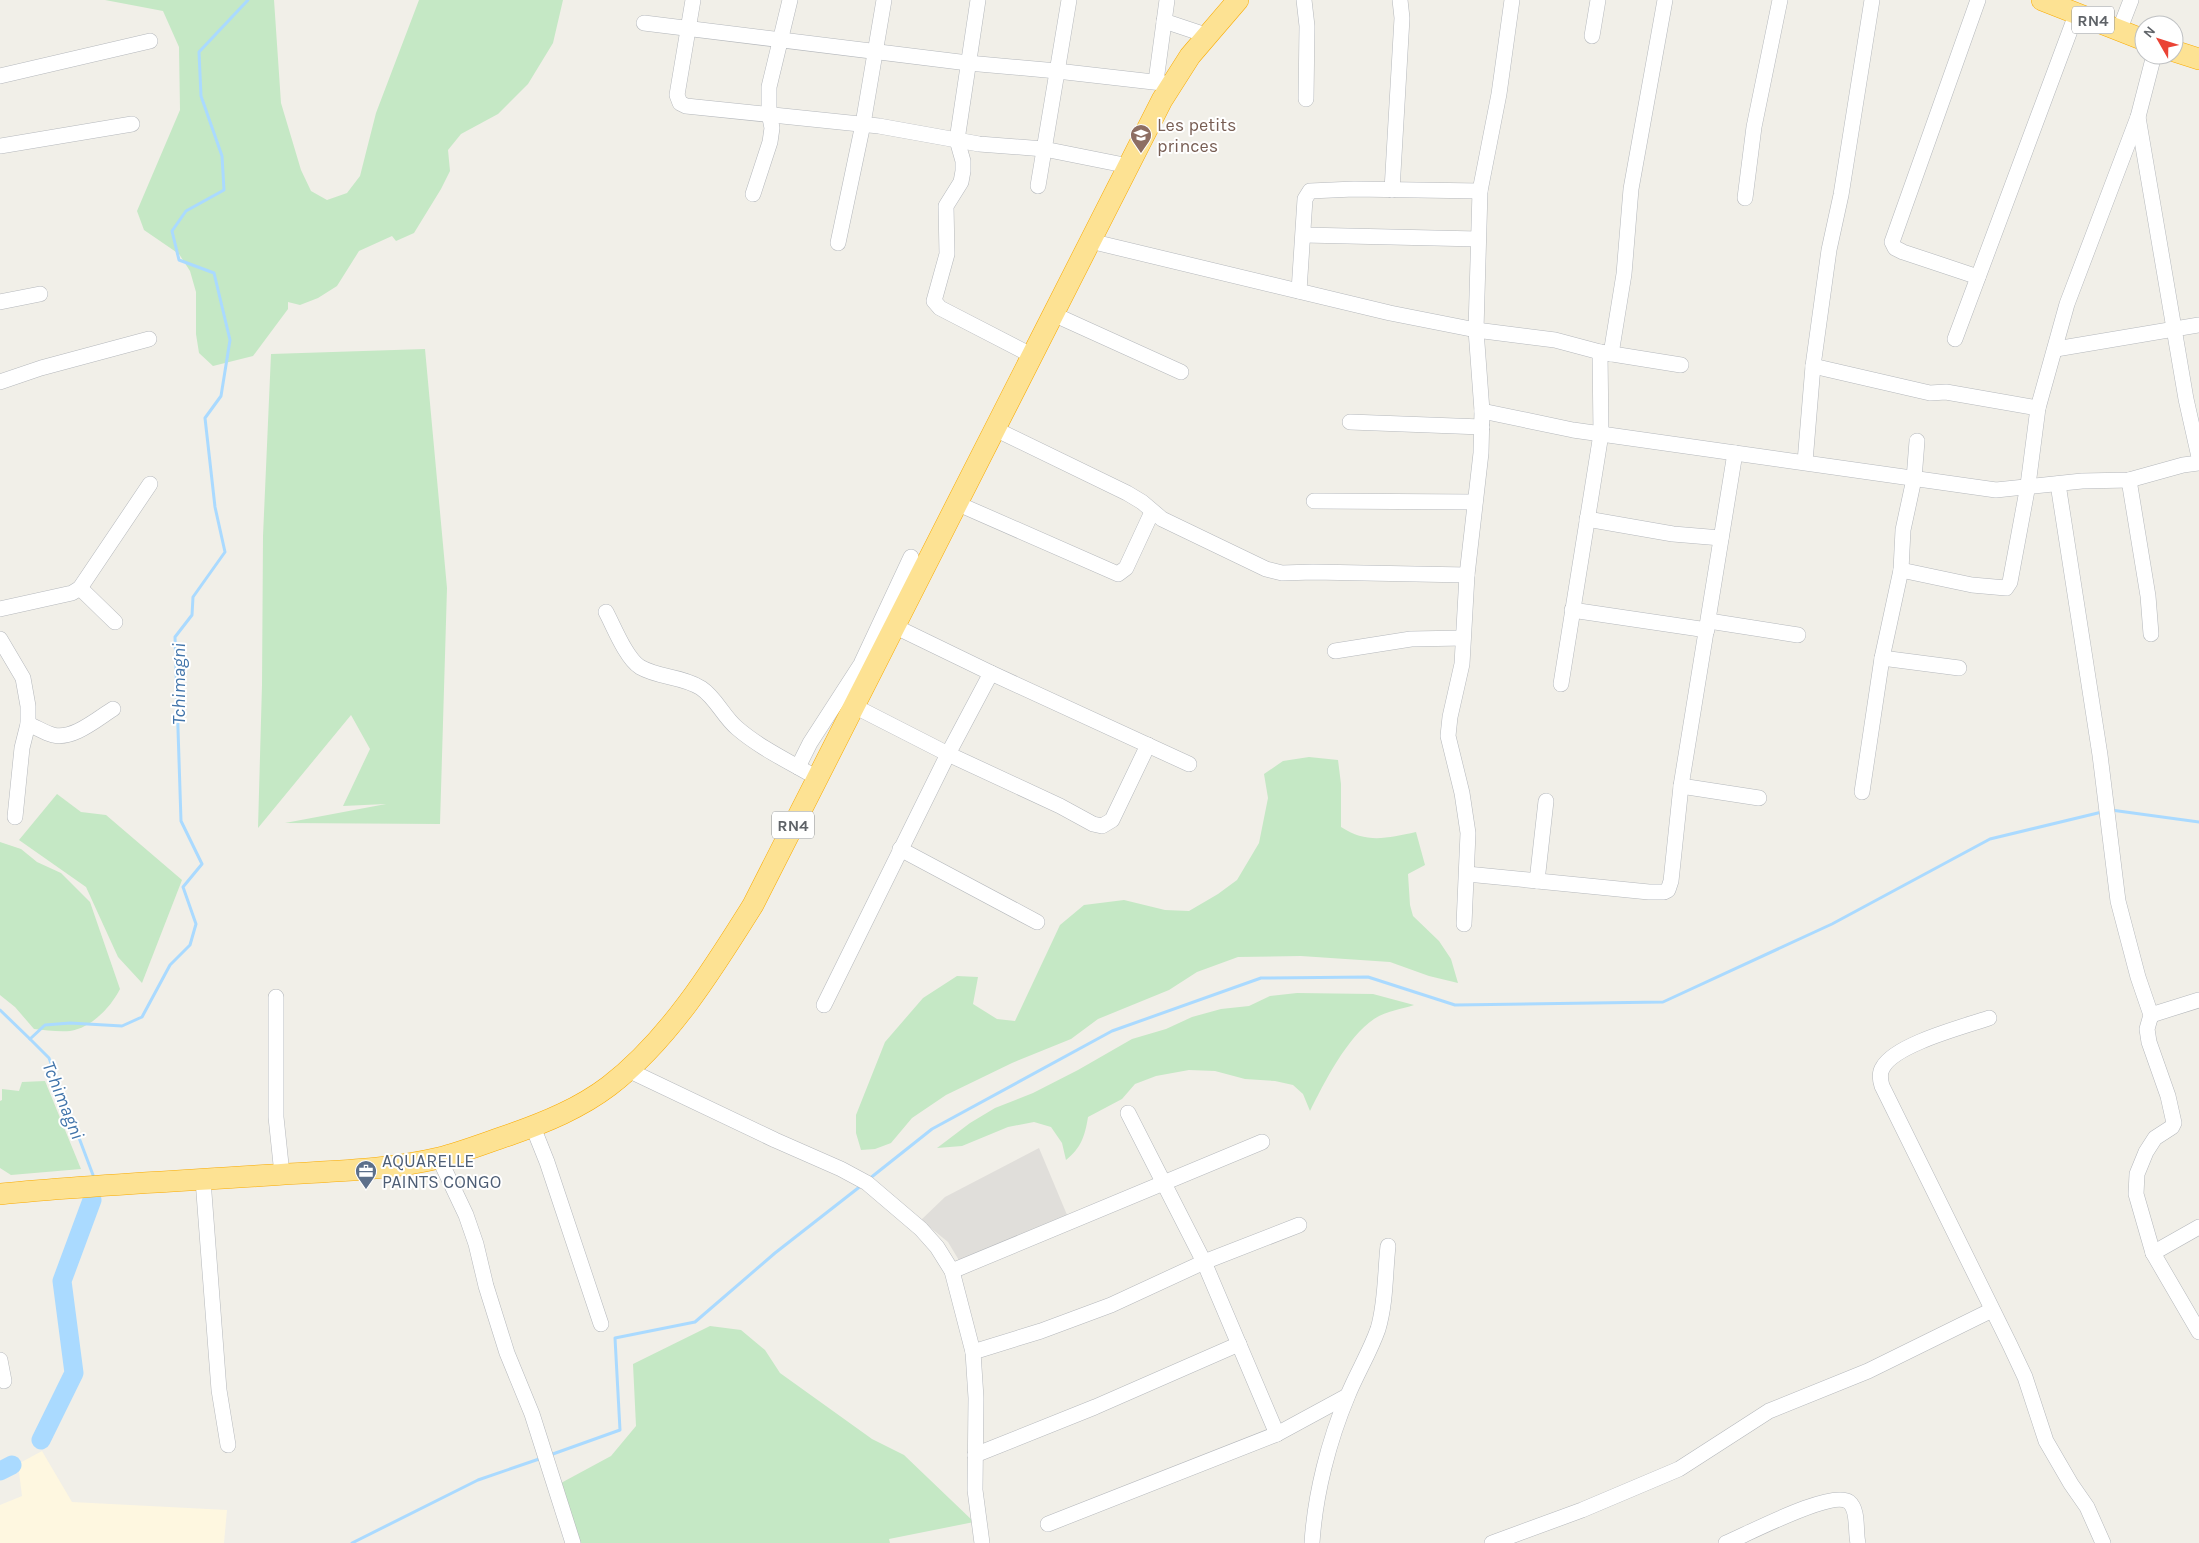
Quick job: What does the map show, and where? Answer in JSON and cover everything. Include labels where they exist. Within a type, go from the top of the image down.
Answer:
[{"type":"highway","name":"RN4","points":[[0,1194],[354,1170],[440,1158],[533,1127],[559,1116],[588,1100],[628,1070],[657,1040],[722,954],[753,905],[1129,166],[1164,83],[1238,0]]},
{"type":"highway","name":"RN4","points":[[2042,0],[2077,12],[2134,36]]},
{"type":"highway","points":[[2184,54],[2199,59]]},
{"type":"street","points":[[693,0],[677,95],[680,103],[686,106],[863,124],[979,144],[1044,149],[1129,166]]},
{"type":"street","points":[[753,194],[770,142],[772,128],[769,113],[768,87],[790,0]]},
{"type":"street","points":[[838,243],[863,124],[884,0]]},
{"type":"street","points":[[978,0],[957,140],[964,161],[963,171],[961,182],[946,206],[948,242],[936,286],[934,301],[940,308],[1033,356]]},
{"type":"street","points":[[1038,186],[1069,0]]},
{"type":"street","points":[[644,23],[968,63],[1057,70],[1164,83],[1164,21],[1167,0]]},
{"type":"street","points":[[1304,0],[1307,26],[1306,98]]},
{"type":"street","points":[[1392,190],[1402,18],[1400,0]]},
{"type":"street","points":[[1464,924],[1468,833],[1462,792],[1448,736],[1450,717],[1462,664],[1467,575],[1481,453],[1482,411],[1476,330],[1480,191],[1500,94],[1512,0]]},
{"type":"street","points":[[1592,36],[1598,0]]},
{"type":"street","points":[[1561,684],[1601,434],[1606,353],[1624,274],[1631,189],[1665,0]]},
{"type":"street","points":[[1745,198],[1754,127],[1780,0]]},
{"type":"street","points":[[1805,462],[1813,366],[1829,250],[1840,195],[1872,0]]},
{"type":"street","points":[[1978,0],[1892,242],[1896,248],[1903,252],[1978,277]]},
{"type":"street","points":[[2119,31],[2131,0]]},
{"type":"street","points":[[1955,340],[2077,12]]},
{"type":"street","points":[[1164,21],[1206,35]]},
{"type":"street","points":[[0,76],[150,41]]},
{"type":"street","points":[[1901,570],[1972,585],[2006,588],[2010,582],[2028,485],[2038,408],[2067,304],[2138,117],[2151,65]]},
{"type":"street","points":[[2138,117],[2174,330],[2199,457]]},
{"type":"street","points":[[0,146],[132,124]]},
{"type":"street","points":[[1299,291],[1305,199],[1310,191],[1354,189],[1480,191]]},
{"type":"street","points":[[1304,235],[1478,239]]},
{"type":"street","points":[[1090,241],[1390,313],[1476,330],[1555,340],[1606,353],[1681,366]]},
{"type":"street","points":[[0,302],[40,294]]},
{"type":"street","points":[[1053,314],[1182,372]]},
{"type":"street","points":[[2056,349],[2174,330],[2199,324]]},
{"type":"street","points":[[0,382],[41,368],[149,339]]},
{"type":"street","points":[[1813,366],[1930,393],[1946,392],[2038,408]]},
{"type":"street","points":[[1482,411],[1573,430],[1996,490],[2028,485],[2129,480],[2199,462]]},
{"type":"street","points":[[1350,422],[1482,426]]},
{"type":"street","points":[[995,428],[1135,497],[1152,512],[1266,569],[1282,573],[1467,575]]},
{"type":"street","points":[[1862,792],[1882,658],[1901,570],[1903,530],[1914,479],[1917,441]]},
{"type":"street","points":[[1467,874],[1658,893],[1668,890],[1671,880],[1681,786],[1735,453]]},
{"type":"street","points":[[2129,480],[2148,596],[2151,634]]},
{"type":"street","points":[[0,609],[72,593],[80,588],[150,484]]},
{"type":"street","points":[[2058,484],[2100,755],[2118,901],[2138,976],[2152,1015],[2147,1029],[2149,1042],[2168,1096],[2174,1123],[2172,1127],[2156,1138],[2146,1152],[2138,1174],[2136,1194],[2153,1253],[2199,1332]]},
{"type":"street","points":[[1314,501],[1475,502]]},
{"type":"street","points":[[956,503],[1118,574],[1126,568],[1152,512]]},
{"type":"street","points":[[1587,519],[1673,534],[1722,538]]},
{"type":"street","points":[[798,767],[810,743],[861,664],[911,557]]},
{"type":"street","points":[[80,588],[115,622]]},
{"type":"street","points":[[1572,610],[1798,635]]},
{"type":"street","points":[[606,612],[628,653],[640,666],[681,679],[700,688],[736,727],[818,778]]},
{"type":"street","points":[[894,626],[1189,764]]},
{"type":"street","points":[[1334,650],[1411,639],[1463,638]]},
{"type":"street","points":[[0,639],[23,678],[26,689],[28,724],[22,748],[15,817]]},
{"type":"street","points":[[1882,658],[1959,668]]},
{"type":"street","points":[[824,1005],[900,849],[991,673]]},
{"type":"street","points":[[854,706],[948,754],[1060,806],[1093,824],[1102,826],[1112,820],[1148,745]]},
{"type":"street","points":[[28,724],[53,735],[62,736],[82,728],[113,709]]},
{"type":"street","points":[[1681,786],[1759,798]]},
{"type":"street","points":[[1536,881],[1546,801]]},
{"type":"street","points":[[900,849],[1038,922]]},
{"type":"street","points":[[276,997],[276,1117],[282,1174]]},
{"type":"street","points":[[2152,1015],[2199,1000]]},
{"type":"street","points":[[1989,1018],[1911,1045],[1886,1063],[1880,1076],[1882,1086],[2025,1377],[2046,1441],[2087,1508],[2103,1543]]},
{"type":"street","points":[[628,1070],[775,1140],[841,1169],[866,1183],[921,1229],[937,1247],[952,1271],[973,1352],[976,1398],[975,1490],[982,1543]]},
{"type":"street","points":[[1128,1113],[1204,1262],[1277,1434]]},
{"type":"street","points":[[533,1127],[547,1162],[601,1324]]},
{"type":"street","points":[[952,1271],[1262,1142]]},
{"type":"street","points":[[440,1158],[466,1215],[507,1353],[532,1414],[573,1543]]},
{"type":"street","points":[[204,1180],[218,1390],[228,1445]]},
{"type":"street","points":[[973,1352],[1111,1305],[1204,1262],[1299,1225]]},
{"type":"street","points":[[2153,1253],[2199,1227]]},
{"type":"street","points":[[1312,1543],[1313,1519],[1333,1432],[1371,1348],[1383,1309],[1388,1246]]},
{"type":"street","points":[[1503,1541],[1679,1469],[1770,1411],[1868,1371],[1992,1310]]},
{"type":"street","points":[[975,1455],[1095,1407],[1239,1344]]},
{"type":"street","points":[[0,1360],[4,1381]]},
{"type":"street","points":[[1048,1524],[1277,1434],[1348,1396]]},
{"type":"street","points":[[1726,1543],[1806,1507],[1842,1499],[1850,1503],[1854,1512],[1858,1543]]},
{"type":"shaded area","points":[[1039,1148],[1070,1222],[963,1267],[948,1242],[921,1220],[945,1197]]},
{"type":"shaded area","points":[[42,1451],[72,1502],[227,1510],[224,1543],[0,1543],[0,1505],[22,1496],[18,1464]]},
{"type":"green space","points":[[105,0],[274,0],[281,103],[301,170],[311,191],[327,200],[347,193],[360,176],[376,113],[419,0],[563,0],[553,43],[528,84],[498,114],[461,134],[448,150],[450,171],[414,233],[396,241],[392,236],[359,251],[337,286],[318,298],[300,305],[288,302],[288,309],[253,356],[213,366],[199,353],[196,334],[196,292],[190,271],[179,254],[144,230],[137,211],[180,110],[179,47],[163,11]]},
{"type":"green space","points":[[425,349],[447,588],[440,824],[285,823],[386,804],[343,806],[370,749],[351,715],[258,828],[262,685],[263,536],[271,354]]},
{"type":"green space","points":[[1309,757],[1338,760],[1341,784],[1341,827],[1369,838],[1386,838],[1416,832],[1425,865],[1408,874],[1410,905],[1413,916],[1439,941],[1451,959],[1458,983],[1429,976],[1390,962],[1301,956],[1238,957],[1197,972],[1169,990],[1098,1019],[1071,1039],[1012,1063],[946,1095],[912,1118],[891,1143],[875,1149],[861,1150],[856,1133],[856,1115],[885,1042],[923,998],[957,976],[978,977],[973,1004],[997,1019],[1015,1021],[1060,925],[1084,905],[1124,900],[1165,910],[1189,911],[1237,880],[1259,843],[1268,798],[1264,774],[1283,761]]},
{"type":"green space","points":[[57,794],[81,812],[106,815],[182,880],[142,983],[118,957],[86,887],[19,840]]},
{"type":"green space","points":[[0,842],[21,849],[37,862],[61,873],[90,902],[120,989],[100,1016],[85,1026],[70,1031],[34,1029],[15,1007],[0,995]]},
{"type":"green space","points":[[1297,993],[1373,994],[1414,1005],[1383,1014],[1364,1027],[1337,1061],[1310,1111],[1303,1094],[1293,1085],[1275,1081],[1245,1079],[1215,1071],[1189,1070],[1156,1076],[1135,1084],[1122,1099],[1088,1117],[1082,1141],[1066,1160],[1062,1143],[1051,1127],[1034,1122],[1008,1127],[962,1146],[937,1148],[970,1123],[995,1108],[1033,1093],[1132,1039],[1166,1029],[1192,1017],[1221,1009],[1249,1006],[1270,996]]},
{"type":"green space","points":[[45,1081],[81,1169],[11,1175],[0,1168],[0,1101],[2,1100],[2,1089],[19,1091],[22,1082]]},
{"type":"green space","points":[[710,1326],[741,1330],[765,1350],[780,1373],[872,1439],[904,1455],[974,1522],[889,1539],[890,1543],[580,1543],[561,1483],[611,1456],[636,1426],[633,1364]]},
{"type":"waterway","name":"Tchimagni","points":[[93,1175],[49,1058],[30,1039],[45,1025],[70,1023],[122,1026],[142,1017],[170,965],[190,945],[196,924],[183,887],[202,864],[181,821],[175,637],[192,615],[193,597],[225,552],[215,507],[205,418],[221,396],[230,340],[214,273],[179,260],[172,231],[186,211],[224,190],[222,156],[201,96],[199,52],[248,0]]},
{"type":"waterway","points":[[2111,810],[2199,822]]},
{"type":"waterway","points":[[869,1179],[932,1129],[1112,1031],[1261,978],[1368,977],[1455,1005],[1663,1002],[1832,924],[1990,839],[2102,812]]},
{"type":"waterway","points":[[0,1010],[30,1039]]},
{"type":"waterway","points":[[550,1455],[620,1430],[615,1338],[695,1322],[775,1253],[862,1185]]},
{"type":"waterway","name":"Tchimagni","points":[[41,1440],[74,1373],[62,1281],[92,1200]]},
{"type":"waterway","points":[[352,1543],[478,1480],[542,1458]]},
{"type":"waterway","name":"Tchimagni","points":[[0,1471],[12,1465]]},
{"type":"place","name":"Les petits princes","points":[[1141,154]]},
{"type":"place","name":"AQUARELLE PAINTS CONGO","points":[[366,1190]]}]
